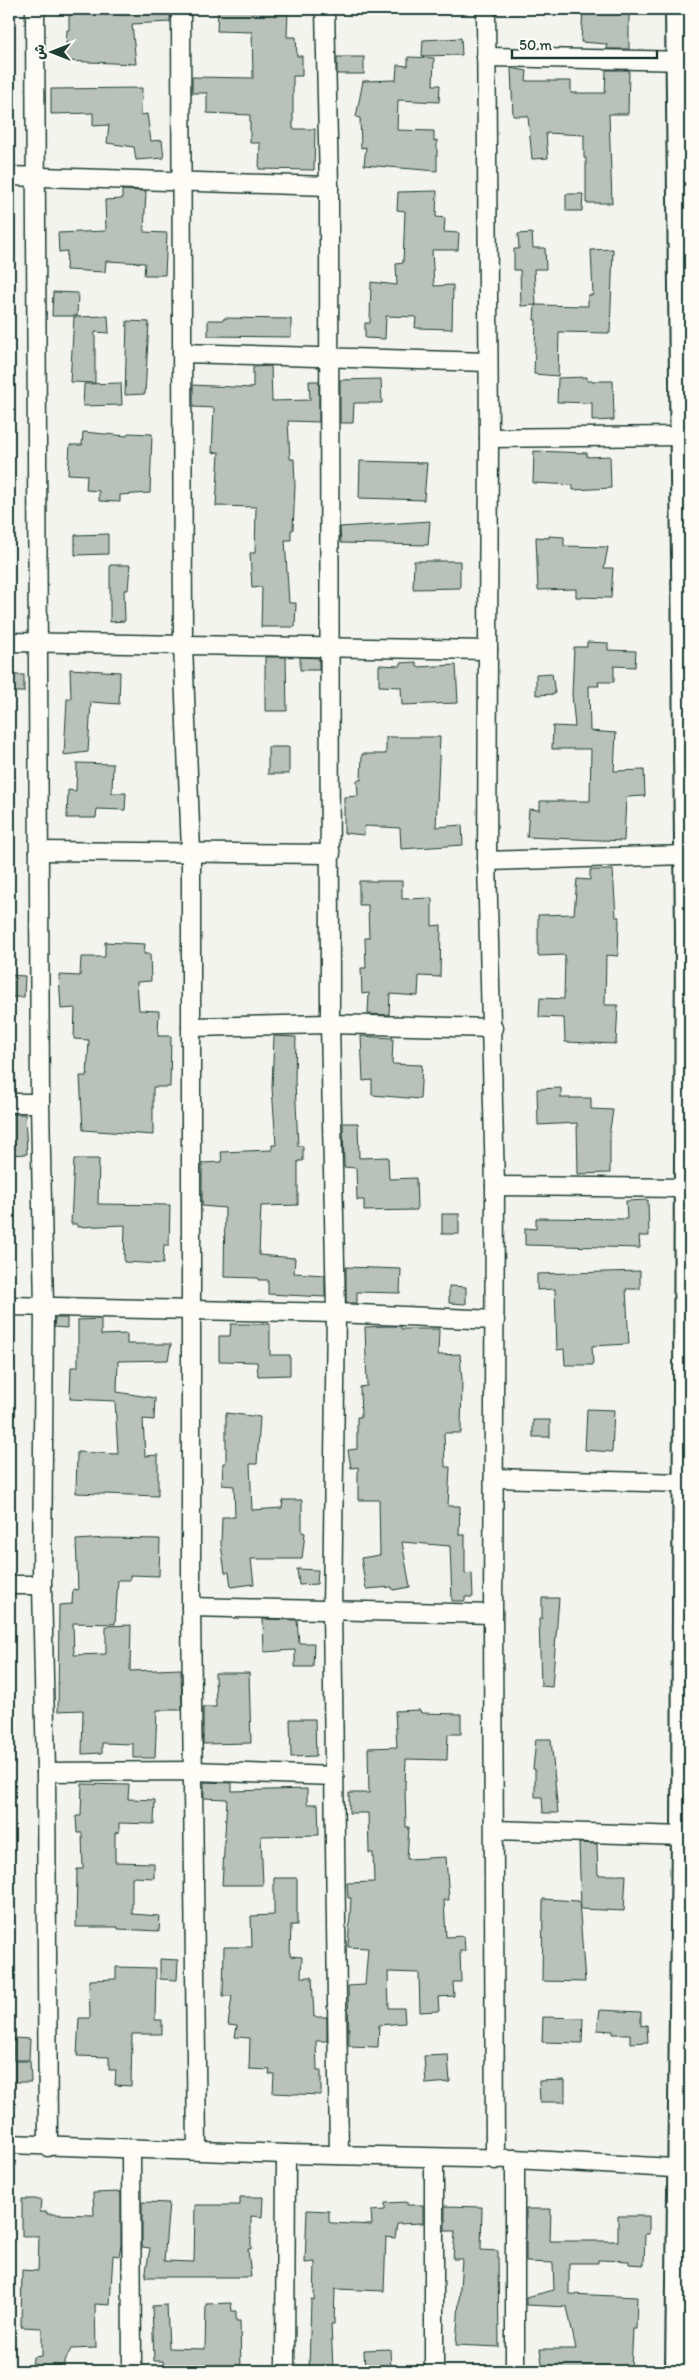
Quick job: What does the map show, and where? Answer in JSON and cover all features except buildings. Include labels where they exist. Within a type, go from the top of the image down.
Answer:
[{"type":"street","points":[[35,9],[40,1102],[44,1308],[42,1585],[46,1772],[48,2147]]},
{"type":"street","points":[[181,9],[183,645],[191,852],[191,1607],[197,2150]]},
{"type":"street","points":[[325,9],[330,186],[330,1024],[336,1314],[332,1610],[339,2155]]},
{"type":"street","points":[[486,9],[489,438],[488,861],[495,1186],[493,1614],[495,2160]]},
{"type":"street","points":[[677,9],[684,61],[686,399],[681,436],[687,688],[686,855],[689,934],[683,1836],[684,2168],[677,2371]]},
{"type":"street","points":[[486,57],[684,61]]},
{"type":"street","points":[[9,176],[330,186]]},
{"type":"street","points":[[182,353],[488,362]]},
{"type":"street","points":[[489,438],[681,436]]},
{"type":"street","points":[[9,642],[488,650]]},
{"type":"street","points":[[39,851],[331,854]]},
{"type":"street","points":[[488,861],[686,855]]},
{"type":"street","points":[[191,1027],[330,1024],[493,1028]]},
{"type":"street","points":[[9,1103],[40,1102]]},
{"type":"street","points":[[495,1186],[687,1188]]},
{"type":"street","points":[[9,1306],[495,1320]]},
{"type":"street","points":[[494,1478],[685,1483]]},
{"type":"street","points":[[9,1585],[42,1585]]},
{"type":"street","points":[[191,1607],[493,1614]]},
{"type":"street","points":[[46,1772],[193,1772],[334,1776]]},
{"type":"street","points":[[494,1830],[683,1836]]},
{"type":"street","points":[[9,2144],[131,2150],[197,2150],[434,2159],[515,2160],[684,2168]]},
{"type":"street","points":[[131,2150],[132,2371]]},
{"type":"street","points":[[285,2371],[286,2154]]},
{"type":"street","points":[[434,2159],[434,2371]]},
{"type":"street","points":[[515,2160],[515,2371]]}]
